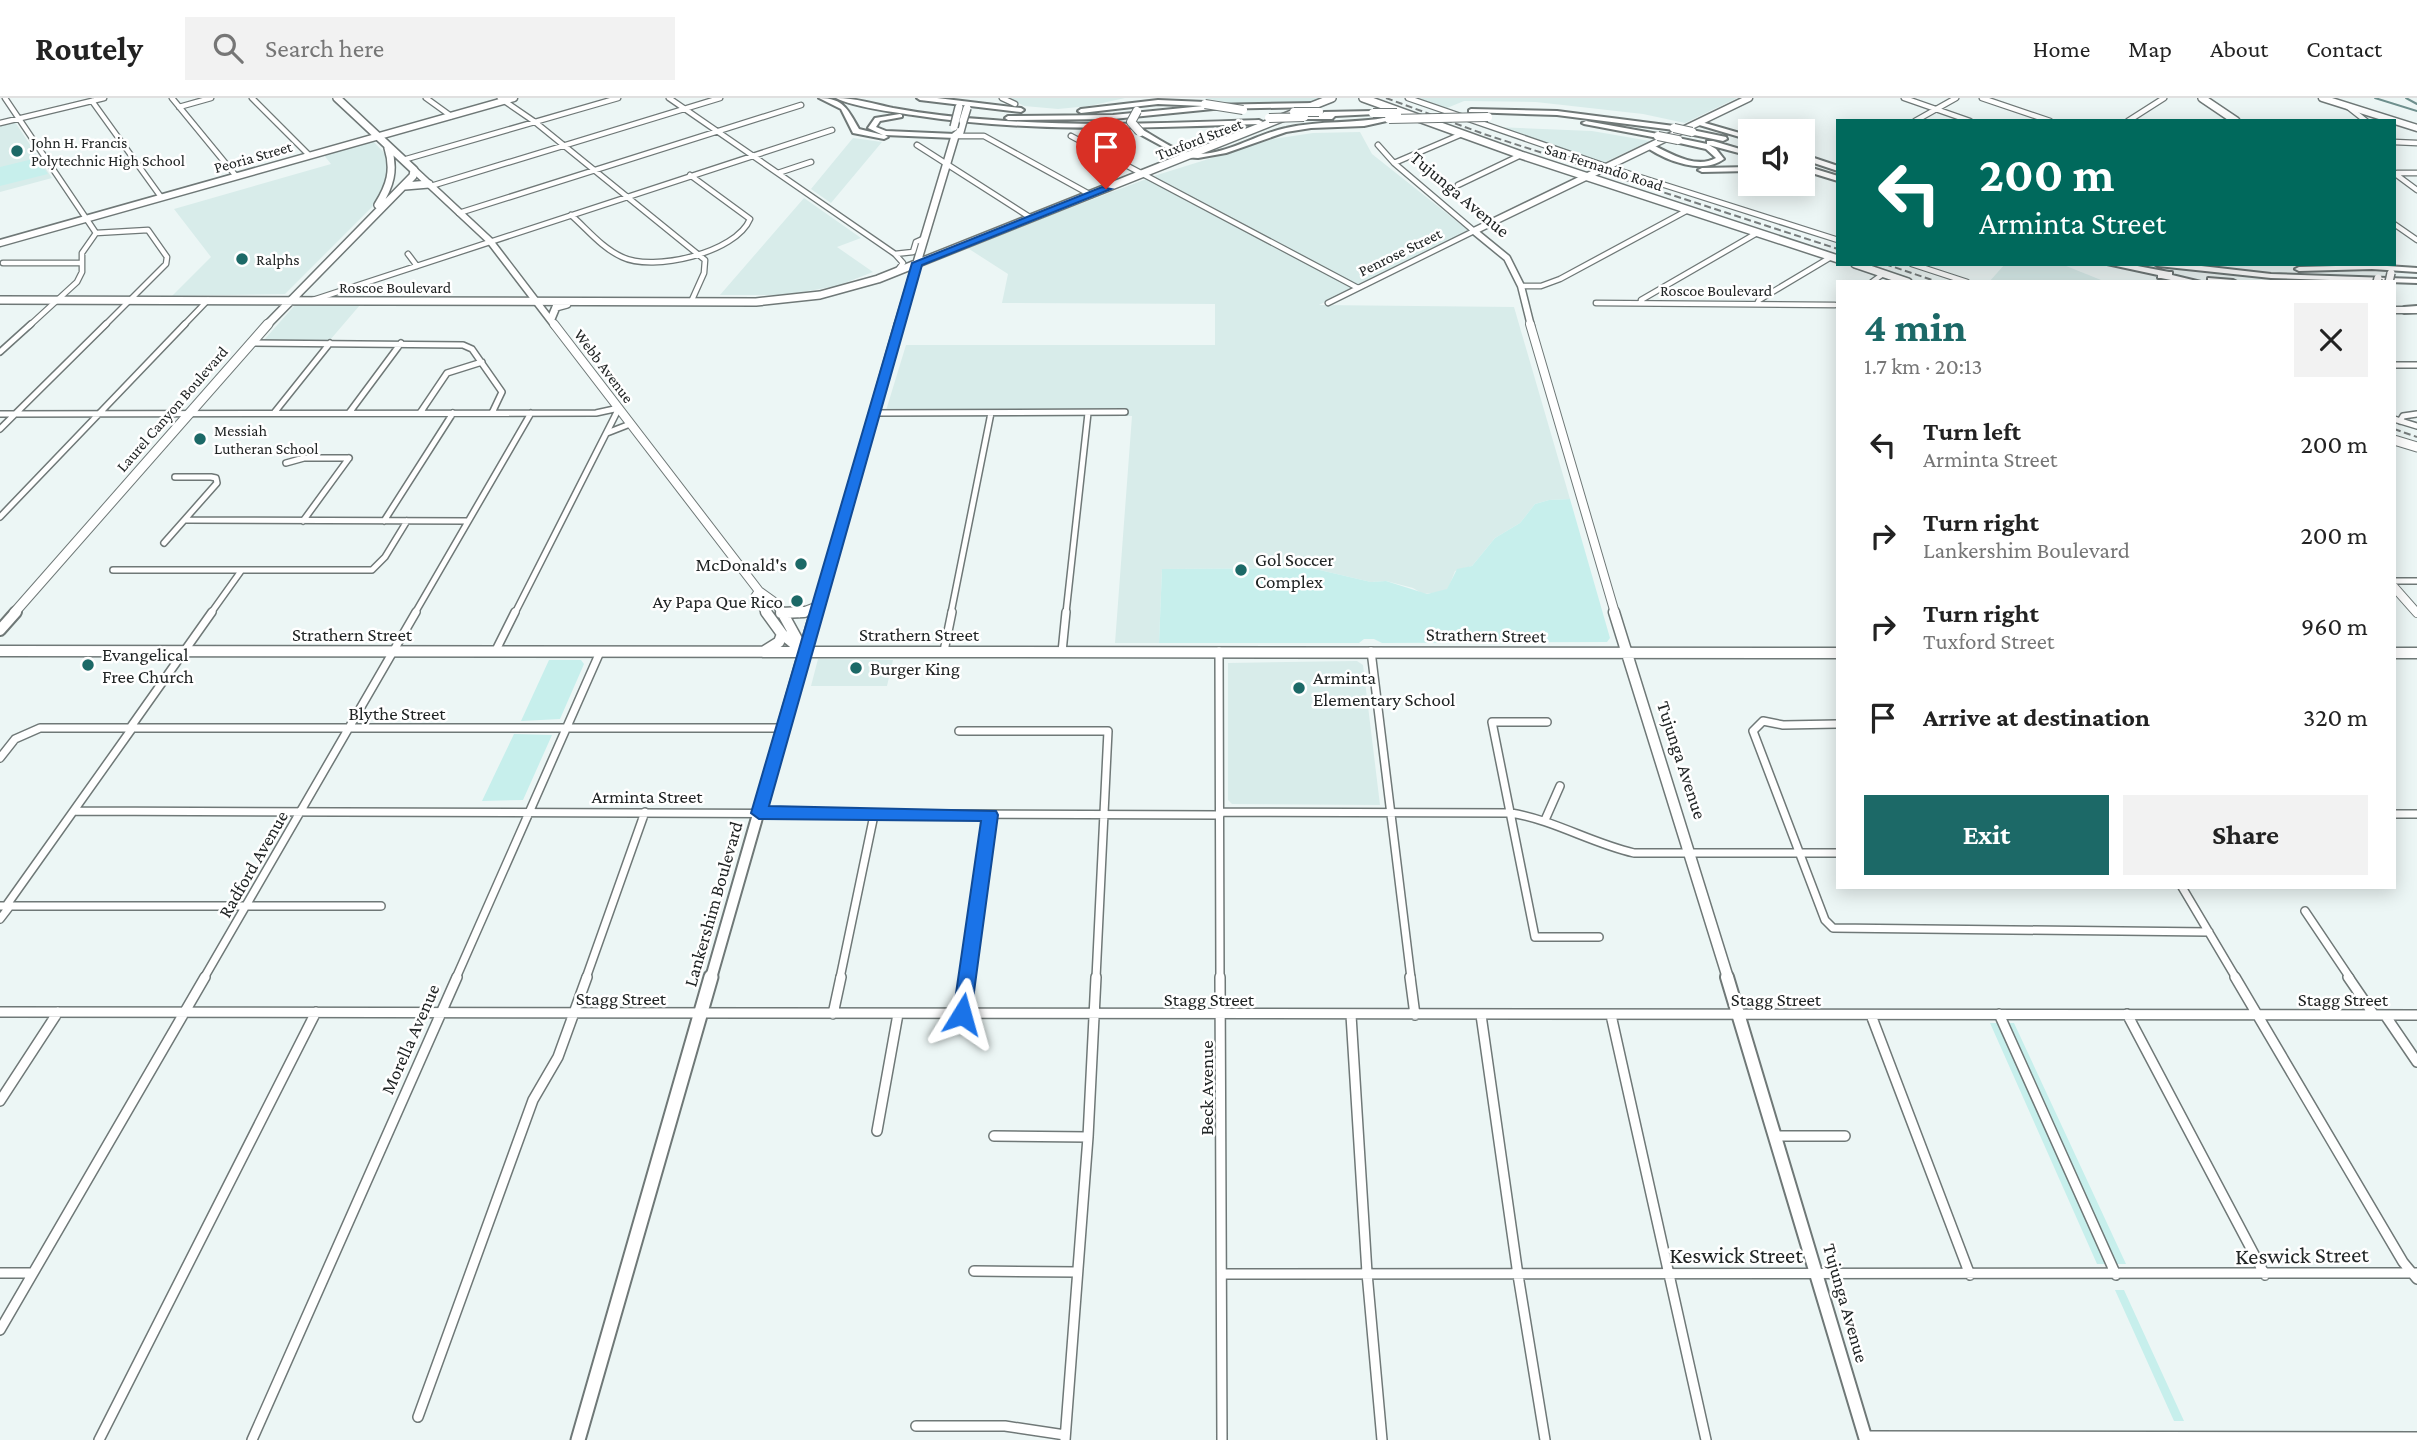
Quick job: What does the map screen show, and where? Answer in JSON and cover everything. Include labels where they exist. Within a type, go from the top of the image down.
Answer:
[{"type":"highway","points":[[822,98],[844,108],[853,128],[861,134],[887,137],[955,136]]},
{"type":"highway","points":[[839,98],[958,125]]},
{"type":"highway","points":[[855,98],[926,114],[1010,122],[1094,124],[1479,114],[1566,117],[1667,132],[1738,147]]},
{"type":"highway","points":[[869,98],[942,112],[1005,118],[1267,119]]},
{"type":"highway","points":[[920,98],[964,105],[1062,112],[1150,100],[1182,100],[1243,110],[1286,112],[1317,108]]},
{"type":"highway","points":[[1205,104],[1169,101],[1137,111],[1131,122],[1140,132],[1189,156],[1222,150],[1286,130],[1381,116]]},
{"type":"highway","points":[[1005,118],[1113,117],[1213,107],[1317,108],[1381,116]]},
{"type":"highway","points":[[1301,118],[1363,114]]},
{"type":"highway","points":[[955,136],[885,133],[874,130],[872,125],[877,119],[895,116],[958,125],[1079,127],[1479,114],[1578,121],[1667,132],[1685,136],[1713,149],[1720,155],[1720,159],[1710,164],[1696,164],[1648,148]]},
{"type":"highway","points":[[1698,123],[1738,135]]},
{"type":"highway","points":[[1648,148],[1698,169],[1738,170]]},
{"type":"highway","points":[[1815,161],[1836,168]]},
{"type":"highway","points":[[1815,172],[1836,179]]},
{"type":"highway","points":[[2128,266],[2216,280]]},
{"type":"highway","points":[[2128,266],[2188,280]]},
{"type":"highway","points":[[2173,266],[2271,276],[2388,280]]},
{"type":"highway","points":[[2180,266],[2266,271],[2379,267],[2391,272],[2417,270]]},
{"type":"highway","points":[[2396,280],[2417,281]]},
{"type":"highway","points":[[2396,289],[2417,289]]},
{"type":"highway","points":[[2399,310],[2417,309]]},
{"type":"main road","points":[[337,98],[414,170]]},
{"type":"main road","name":"Tuxford Street","points":[[789,300],[851,288],[897,271],[1225,140],[1317,108],[1332,98]]},
{"type":"main road","name":"Tuxford Street","points":[[1189,156],[1343,98]]},
{"type":"main road","name":"San Fernando Road","points":[[1363,98],[1521,155],[1834,258]]},
{"type":"main road","points":[[2203,98],[2233,119]]},
{"type":"main road","name":"Lankershim Boulevard","points":[[578,1440],[964,105]]},
{"type":"main road","points":[[1218,147],[1226,142],[1225,140]]},
{"type":"main road","name":"Laurel Canyon Boulevard","points":[[373,213],[393,176],[392,158],[387,146]]},
{"type":"main road","name":"Laurel Canyon Boulevard","points":[[0,630],[289,300],[373,213],[413,176],[414,170]]},
{"type":"main road","points":[[402,187],[413,183],[430,185]]},
{"type":"main road","points":[[1861,266],[1902,280]]},
{"type":"main road","name":"Roscoe Boulevard","points":[[0,300],[789,300]]},
{"type":"main road","points":[[551,319],[556,307],[582,301]]},
{"type":"main road","points":[[2396,441],[2417,447]]},
{"type":"street","points":[[5,98],[96,233]]},
{"type":"street","points":[[0,123],[102,98]]},
{"type":"street","points":[[172,98],[236,176]]},
{"type":"street","points":[[179,107],[211,98]]},
{"type":"street","points":[[252,98],[309,155]]},
{"type":"street","points":[[426,98],[451,116]]},
{"type":"street","name":"Peoria Street","points":[[0,243],[451,116],[502,99],[514,98]]},
{"type":"street","points":[[403,160],[618,98]]},
{"type":"street","points":[[669,98],[895,254],[903,263],[897,271]]},
{"type":"street","points":[[430,185],[720,98]]},
{"type":"street","points":[[1002,98],[1015,104]]},
{"type":"street","name":"San Fernando Road","points":[[1408,98],[1608,167],[1836,239]]},
{"type":"street","name":"Penrose Street","points":[[1328,303],[1749,98]]},
{"type":"street","points":[[1904,98],[1964,119]]},
{"type":"street","points":[[1918,119],[1956,98]]},
{"type":"street","points":[[1982,98],[2044,119]]},
{"type":"street","points":[[2131,119],[2164,98]]},
{"type":"street","points":[[2322,98],[2388,119]]},
{"type":"street","points":[[502,99],[536,122],[563,147],[596,170],[705,260],[706,267],[691,302]]},
{"type":"street","points":[[92,101],[162,197]]},
{"type":"street","points":[[459,214],[801,105]]},
{"type":"street","points":[[2346,106],[2363,119]]},
{"type":"street","points":[[2396,121],[2417,128]]},
{"type":"street","points":[[313,300],[832,130]]},
{"type":"street","points":[[1394,163],[1462,134]]},
{"type":"street","points":[[955,136],[988,138],[1091,195]]},
{"type":"street","points":[[1071,136],[1358,288]]},
{"type":"street","points":[[2396,142],[2417,143]]},
{"type":"street","points":[[917,145],[1031,218]]},
{"type":"street","name":"Tujunga Avenue","points":[[1378,145],[1394,163],[1507,258],[1521,286],[1541,368],[1691,853],[1866,1438]]},
{"type":"street","points":[[1458,185],[1521,155]]},
{"type":"street","points":[[778,173],[811,162]]},
{"type":"street","name":"Webb Avenue","points":[[414,170],[490,241],[759,592],[766,594],[794,629],[804,652]]},
{"type":"street","points":[[2396,173],[2417,173]]},
{"type":"street","points":[[2396,174],[2417,190]]},
{"type":"street","points":[[571,215],[622,258],[656,263],[697,253],[736,239],[751,222],[690,175]]},
{"type":"street","points":[[1521,286],[1541,286],[1560,279],[1688,210]]},
{"type":"street","points":[[2396,225],[2417,239]]},
{"type":"street","points":[[0,429],[162,271],[167,257],[148,230],[96,233]]},
{"type":"street","points":[[0,352],[79,279],[82,253],[96,233]]},
{"type":"street","points":[[1641,303],[1641,300],[1757,233]]},
{"type":"street","points":[[2396,233],[2417,239]]},
{"type":"street","points":[[895,254],[913,252],[916,242],[925,238]]},
{"type":"street","points":[[408,254],[417,266]]},
{"type":"street","points":[[1757,304],[1759,300],[1834,258]]},
{"type":"street","points":[[3,263],[81,263]]},
{"type":"street","points":[[1918,266],[1961,280]]},
{"type":"street","points":[[1875,280],[1883,274]]},
{"type":"street","points":[[0,517],[208,300]]},
{"type":"street","name":"Roscoe Boulevard","points":[[1596,303],[1836,305]]},
{"type":"street","points":[[251,343],[463,345],[472,349],[502,392],[492,413]]},
{"type":"street","points":[[349,413],[401,343]]},
{"type":"street","points":[[274,413],[330,344]]},
{"type":"street","points":[[420,413],[447,373],[482,362]]},
{"type":"street","points":[[2396,365],[2417,365]]},
{"type":"street","points":[[0,414],[596,413],[619,408]]},
{"type":"street","points":[[495,652],[619,408]]},
{"type":"street","points":[[873,413],[1125,412]]},
{"type":"street","points":[[384,521],[453,413]]},
{"type":"street","name":"Radford Avenue","points":[[0,1330],[531,413]]},
{"type":"street","points":[[1062,652],[1088,413]]},
{"type":"street","points":[[944,651],[991,414]]},
{"type":"street","points":[[2397,420],[2403,416],[2417,414]]},
{"type":"street","points":[[2397,420],[2417,426]]},
{"type":"street","points":[[606,433],[630,424]]},
{"type":"street","points":[[286,463],[304,458],[349,458],[303,521]]},
{"type":"street","points":[[164,543],[213,489],[216,478],[175,477]]},
{"type":"street","points":[[187,520],[468,522]]},
{"type":"street","points":[[113,570],[372,570],[385,558],[407,521]]},
{"type":"street","points":[[0,919],[5,906],[241,571]]},
{"type":"street","points":[[2396,581],[2417,581]]},
{"type":"street","points":[[2396,589],[2417,613]]},
{"type":"street","name":"Webb Avenue","points":[[759,592],[755,597],[782,634],[804,652]]},
{"type":"street","points":[[781,613],[799,614],[818,607]]},
{"type":"street","points":[[763,652],[779,642],[782,634]]},
{"type":"street","name":"Strathern Street","points":[[0,651],[1836,653]]},
{"type":"street","name":"Beck Avenue","points":[[1219,651],[1222,1440]]},
{"type":"street","points":[[1371,651],[1415,1015]]},
{"type":"street","name":"Morella Avenue","points":[[252,1440],[600,652]]},
{"type":"street","points":[[2396,653],[2417,653]]},
{"type":"street","points":[[1836,724],[1783,725],[1763,721],[1753,731],[1824,914],[1833,928],[2209,932]]},
{"type":"street","points":[[1547,722],[1492,722],[1535,937],[1599,937]]},
{"type":"street","name":"Blythe Street","points":[[0,758],[15,739],[40,727],[783,728]]},
{"type":"street","points":[[916,1426],[1005,1426],[1065,1437],[1088,1137],[1108,731],[959,731]]},
{"type":"street","points":[[1545,820],[1560,786]]},
{"type":"street","name":"Arminta Street","points":[[74,811],[874,815],[1511,813],[1545,820],[1618,850],[1634,853],[1836,853]]},
{"type":"street","points":[[418,1418],[533,1100],[558,1057],[645,812]]},
{"type":"street","points":[[2396,814],[2417,814]]},
{"type":"street","points":[[833,1014],[874,815]]},
{"type":"street","points":[[962,1014],[990,815]]},
{"type":"street","points":[[2183,889],[2415,1275]]},
{"type":"street","points":[[5,906],[381,906]]},
{"type":"street","points":[[2305,911],[2374,1015]]},
{"type":"street","name":"Stagg Street","points":[[0,1012],[2417,1015]]},
{"type":"street","points":[[0,1101],[58,1012]]},
{"type":"street","points":[[99,1440],[316,1012]]},
{"type":"street","points":[[2127,1013],[2265,1275]]},
{"type":"street","points":[[877,1131],[898,1014]]},
{"type":"street","points":[[1999,1014],[2116,1275]]},
{"type":"street","points":[[1351,1015],[1367,1273],[1382,1440]]},
{"type":"street","points":[[1481,1015],[1518,1275],[1545,1440]]},
{"type":"street","points":[[1611,1015],[1706,1440]]},
{"type":"street","points":[[1871,1015],[1970,1275]]},
{"type":"street","points":[[2385,1015],[2417,1062]]},
{"type":"street","points":[[994,1136],[1088,1137]]},
{"type":"street","points":[[1776,1136],[1845,1136]]},
{"type":"street","points":[[974,1271],[1077,1272]]},
{"type":"street","points":[[0,1273],[33,1273]]},
{"type":"street","name":"Keswick Street","points":[[1222,1274],[2415,1275]]},
{"type":"street","points":[[1866,1438],[2417,1437]]},
{"type":"shaded area","points":[[1009,98],[1125,98],[1058,109],[1024,106]]},
{"type":"shaded area","points":[[1204,98],[1325,98],[1314,103],[1236,104]]},
{"type":"shaded area","points":[[1417,98],[1737,98],[1685,123],[1643,114],[1536,102],[1464,101],[1447,108]]},
{"type":"shaded area","name":"John H. Francis Polytechnic High School","points":[[15,122],[52,178],[0,192],[0,125]]},
{"type":"shaded area","points":[[1496,127],[1592,131],[1650,141],[1603,163]]},
{"type":"shaded area","points":[[1360,132],[1372,154],[1469,231],[1319,305],[1514,307],[1570,499],[1535,504],[1520,523],[1495,538],[1472,566],[1455,571],[1448,589],[1441,592],[1423,594],[1413,588],[1386,581],[1371,582],[1311,568],[1162,569],[1159,643],[1115,643],[1132,416],[884,417],[906,345],[1215,345],[1215,304],[1002,303],[1008,274],[966,247],[1157,175],[1273,139],[1313,133]]},
{"type":"shaded area","points":[[853,138],[882,142],[831,203],[811,189]]},
{"type":"shaded area","points":[[372,140],[388,157],[390,171],[386,185],[375,204],[285,294],[172,296],[211,257],[174,209],[331,164],[323,154]]},
{"type":"shaded area","points":[[37,158],[48,174],[0,186],[0,167]]},
{"type":"shaded area","points":[[804,198],[861,238],[837,247],[873,272],[837,286],[802,292],[778,295],[720,295]]},
{"type":"shaded area","points":[[2003,266],[2066,266],[2101,280],[1991,280]]},
{"type":"shaded area","points":[[295,305],[360,305],[330,340],[264,340]]},
{"type":"shaded area","name":"Gol Soccer Complex","points":[[1570,499],[1610,638],[1607,642],[1382,643],[1374,639],[1364,639],[1359,643],[1159,643],[1162,569],[1311,568],[1371,582],[1386,581],[1427,594],[1447,589],[1457,569],[1472,566],[1495,538],[1520,523],[1535,504]]},
{"type":"shaded area","points":[[818,659],[893,660],[887,686],[811,686]]},
{"type":"shaded area","points":[[549,660],[581,660],[584,664],[560,719],[521,721]]},
{"type":"shaded area","points":[[1357,661],[1363,665],[1380,805],[1232,804],[1228,800],[1228,663]]},
{"type":"shaded area","points":[[514,734],[552,735],[523,800],[482,801]]},
{"type":"shaded area","points":[[1990,1023],[2014,1023],[2126,1264],[2097,1264]]},
{"type":"shaded area","points":[[2115,1290],[2124,1290],[2184,1421],[2174,1421]]},
{"type":"waterway","points":[[2375,98],[2417,111]]},
{"type":"waterway","points":[[2406,98],[2417,104]]},
{"type":"railway","points":[[1386,98],[1484,134],[1836,248]]},
{"type":"railway","points":[[1891,266],[1932,280]]},
{"type":"railway","points":[[2396,430],[2417,437]]},
{"type":"place","name":"John H. Francis Polytechnic High School","points":[[17,151]]},
{"type":"place","name":"Ralphs","points":[[242,259]]},
{"type":"place","name":"Messiah Lutheran School","points":[[200,439]]},
{"type":"place","name":"McDonald's","points":[[801,564]]},
{"type":"place","name":"Gol Soccer Complex","points":[[1241,570]]},
{"type":"place","name":"Ay Papa Que Rico","points":[[797,601]]},
{"type":"place","name":"Evangelical Free Church","points":[[88,665]]},
{"type":"place","name":"Burger King","points":[[856,668]]},
{"type":"place","name":"Arminta Elementary School","points":[[1299,688]]},
{"type":"route","points":[[962,1014],[990,815],[759,813],[917,263],[1106,189]]}]
